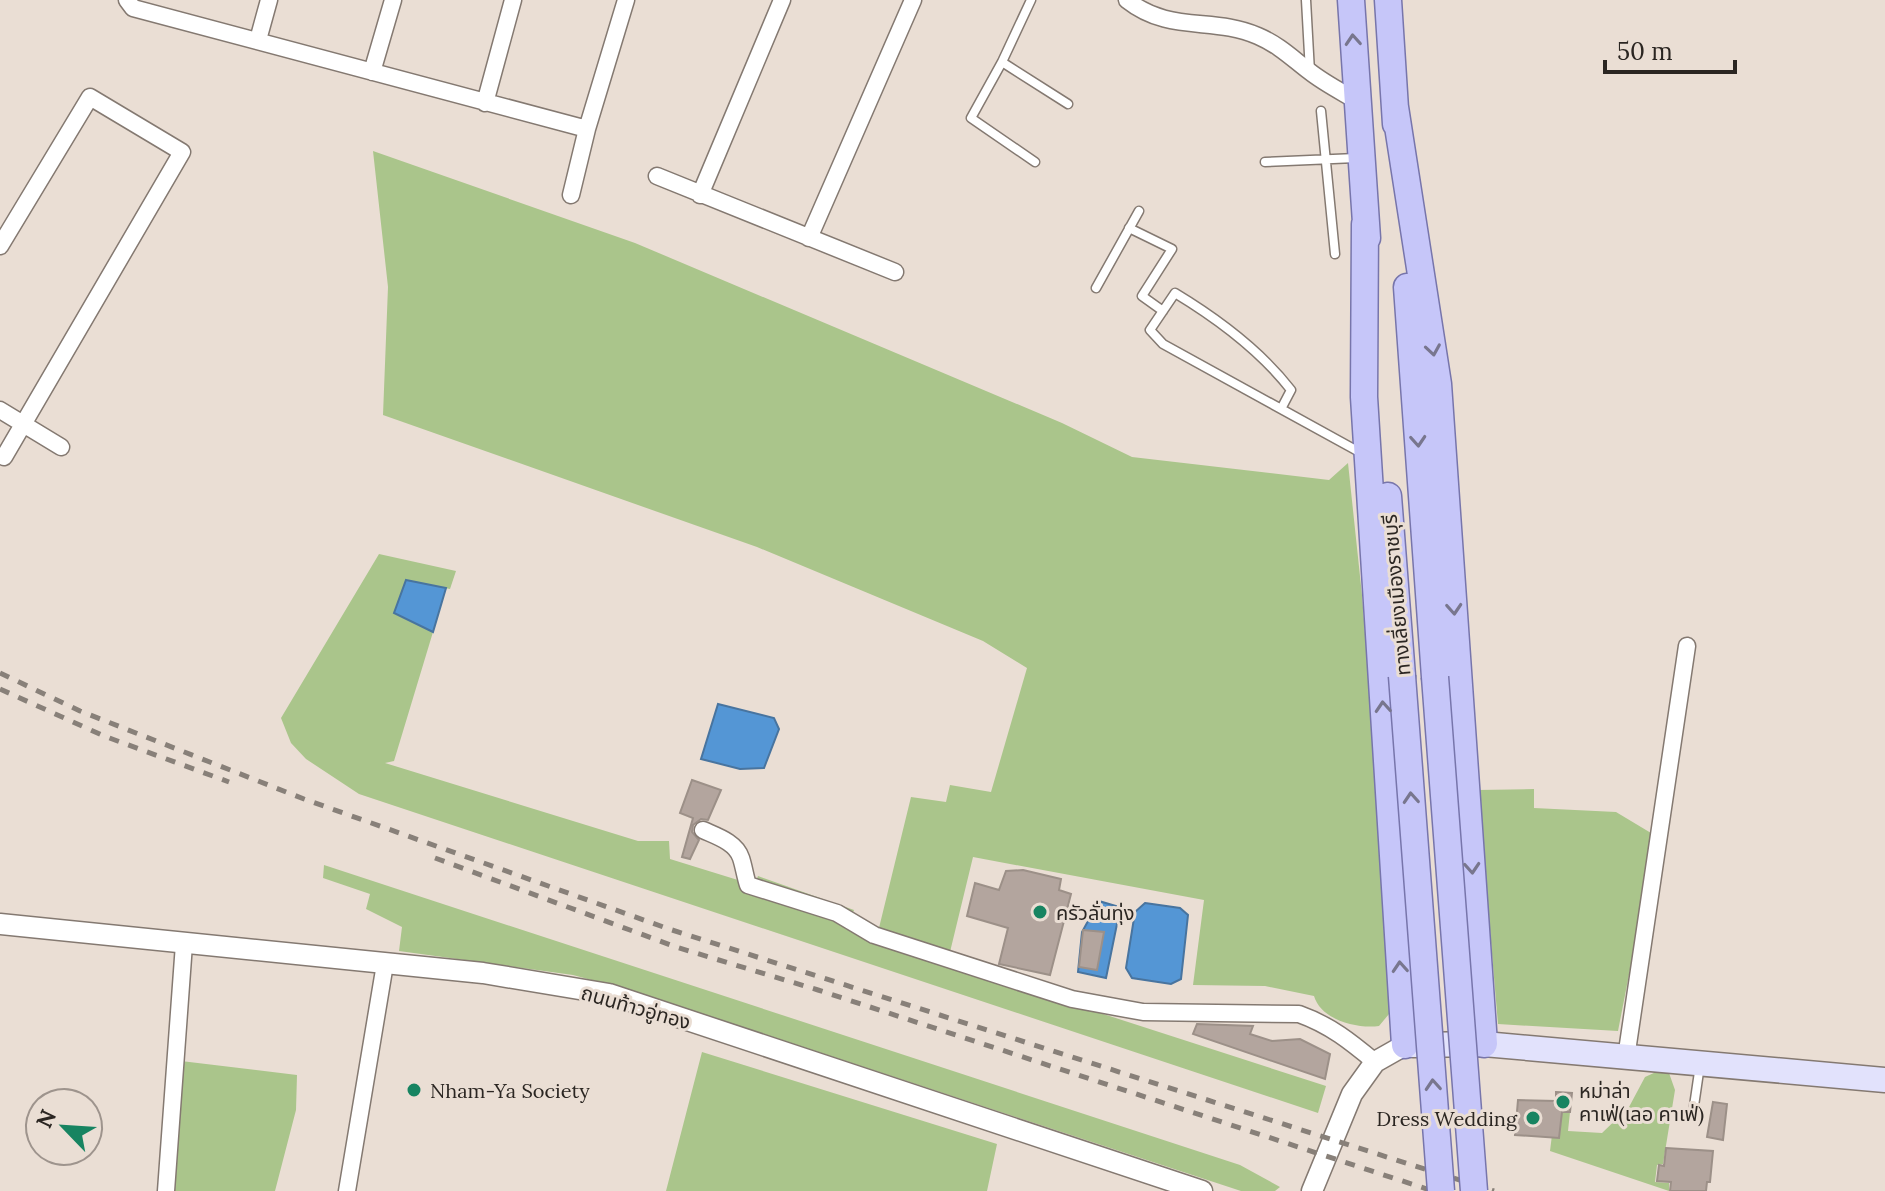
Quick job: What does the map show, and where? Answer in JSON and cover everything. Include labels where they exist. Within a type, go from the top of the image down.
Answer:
[{"type":"main road","name":"ทางเลี่ยงเมืองราชบุรี","points":[[1351,0],[1365,224],[1441,1191]]},
{"type":"main road","name":"ทางเลี่ยงเมืองราชบุรี","points":[[1388,0],[1474,1191]]},
{"type":"main road","points":[[1395,107],[1438,384],[1484,1044]]},
{"type":"main road","points":[[1365,224],[1364,397],[1405,1045],[1484,1044],[1885,1080]]},
{"type":"street","points":[[127,0],[133,8],[587,129]]},
{"type":"street","points":[[258,40],[269,0]]},
{"type":"street","points":[[372,72],[393,0]]},
{"type":"street","points":[[485,103],[513,0]]},
{"type":"street","points":[[571,195],[587,129],[626,0]]},
{"type":"street","points":[[700,195],[782,0]]},
{"type":"street","points":[[809,238],[913,0]]},
{"type":"street","points":[[1127,0],[1167,21],[1228,27],[1256,34],[1286,50],[1311,73],[1357,101]]},
{"type":"street","points":[[0,246],[90,97],[182,152],[4,457]]},
{"type":"street","points":[[657,176],[895,272]]},
{"type":"street","points":[[0,410],[61,447]]},
{"type":"street","points":[[1626,1058],[1687,646]]},
{"type":"street","points":[[703,830],[736,849],[743,861],[748,885],[837,913],[874,935],[1072,999],[1143,1012],[1299,1014],[1322,1022],[1375,1062]]},
{"type":"street","name":"ถนนท้าวอู่ทอง","points":[[0,924],[483,973],[609,994],[1202,1191]]},
{"type":"street","points":[[166,1191],[184,944]]},
{"type":"street","points":[[347,1191],[385,964]]},
{"type":"street","points":[[1312,1191],[1352,1094],[1375,1062],[1405,1045]]},
{"type":"lane","points":[[1031,0],[971,118],[1035,162]]},
{"type":"lane","points":[[1306,0],[1311,73]]},
{"type":"lane","points":[[1002,62],[1068,104]]},
{"type":"lane","points":[[1321,111],[1335,254]]},
{"type":"lane","points":[[1265,162],[1361,158]]},
{"type":"lane","points":[[1096,288],[1139,211]]},
{"type":"lane","points":[[1129,228],[1172,249],[1142,296],[1163,311]]},
{"type":"lane","points":[[1281,409],[1291,390],[1279,375],[1218,319],[1175,293],[1150,330],[1163,344],[1367,457]]},
{"type":"lane","points":[[1694,1106],[1700,1065]]},
{"type":"green space","points":[[373,151],[635,243],[1062,423],[1132,457],[1329,480],[1348,463],[1362,595],[1394,996],[1389,1014],[1379,1026],[1361,1026],[1332,1017],[1314,996],[1265,986],[1193,985],[1204,900],[973,857],[950,952],[878,932],[911,797],[946,802],[950,785],[991,792],[1027,668],[983,641],[757,547],[383,415],[388,287]]},
{"type":"green space","points":[[379,554],[456,571],[450,589],[406,581],[395,613],[433,632],[394,761],[385,763],[638,841],[669,841],[670,859],[754,885],[758,876],[854,910],[846,929],[862,936],[1326,1086],[1318,1113],[359,794],[306,759],[291,743],[281,718]]},
{"type":"green space","points":[[1534,789],[1534,808],[1616,812],[1656,836],[1618,1031],[1498,1024],[1478,790]]},
{"type":"green space","points":[[324,865],[1240,1165],[1280,1187],[1275,1191],[1241,1191],[639,993],[573,975],[399,951],[402,927],[366,909],[370,894],[323,878]]},
{"type":"green space","points":[[702,1052],[997,1144],[987,1191],[666,1191]]},
{"type":"green space","points":[[181,1061],[297,1075],[296,1110],[275,1191],[171,1191]]},
{"type":"green space","points":[[1656,1072],[1669,1073],[1675,1090],[1663,1164],[1657,1165],[1655,1182],[1669,1183],[1669,1191],[1550,1151],[1555,1111],[1570,1112],[1568,1131],[1602,1133],[1629,1107],[1645,1077]]},
{"type":"water","points":[[406,580],[446,588],[433,632],[394,613]]},
{"type":"water","points":[[718,704],[774,718],[779,729],[764,768],[740,769],[701,759]]},
{"type":"water","points":[[1099,901],[1116,906],[1118,919],[1106,978],[1078,972],[1082,932]]},
{"type":"water","points":[[1145,903],[1180,908],[1188,915],[1181,979],[1171,984],[1132,978],[1126,968],[1135,912]]},
{"type":"building","points":[[692,780],[721,790],[708,820],[701,819],[693,825],[692,832],[699,840],[690,859],[682,857],[693,818],[680,813]]},
{"type":"building","name":"ครัวลั่นทุ่ง","points":[[1023,870],[1061,879],[1059,890],[1071,894],[1050,975],[999,964],[1008,928],[967,916],[975,883],[999,890],[1006,871]]},
{"type":"building","points":[[1083,930],[1104,932],[1097,970],[1079,967]]},
{"type":"building","points":[[1197,1024],[1253,1026],[1250,1034],[1272,1041],[1300,1039],[1330,1054],[1325,1079],[1193,1034]]},
{"type":"building","name":"Dress Wedding","points":[[1556,1092],[1572,1093],[1570,1112],[1562,1112],[1559,1138],[1515,1135],[1518,1100],[1556,1101]]},
{"type":"building","points":[[1713,1102],[1727,1104],[1723,1140],[1707,1137]]},
{"type":"building","points":[[1666,1148],[1713,1151],[1706,1191],[1670,1191],[1671,1182],[1657,1181],[1659,1165],[1664,1166]]},
{"type":"railway","points":[[0,673],[80,711],[304,799],[669,929],[1494,1191]]},
{"type":"railway","points":[[0,689],[104,736],[229,782]]},
{"type":"railway","points":[[435,858],[676,947],[818,990],[1433,1191]]},
{"type":"place","name":"ครัวลั่นทุ่ง","points":[[1040,912]]},
{"type":"place","name":"Nham-Ya Society","points":[[414,1090]]},
{"type":"place","name":"หม่าล่า คาเฟ่(เลอ คาเฟ่)","points":[[1563,1102]]},
{"type":"place","name":"Dress Wedding","points":[[1533,1118]]}]
